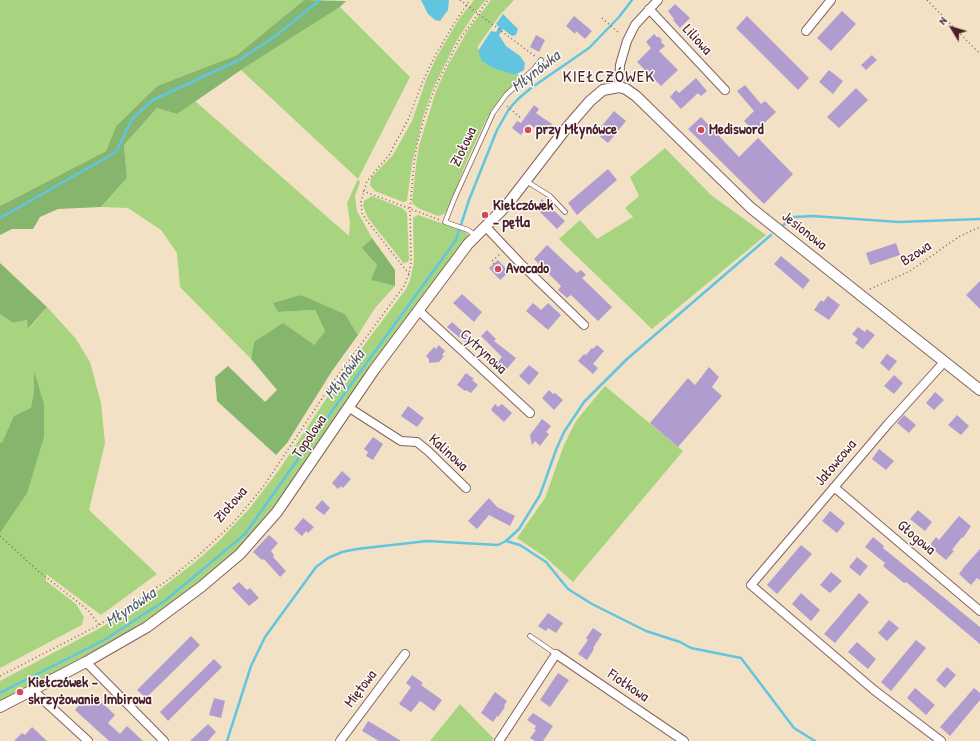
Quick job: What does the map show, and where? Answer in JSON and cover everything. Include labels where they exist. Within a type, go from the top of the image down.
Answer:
[{"type":"street","points":[[619,87],[620,65],[627,41],[635,25],[658,0]]},
{"type":"street","points":[[806,32],[831,0]]},
{"type":"street","name":"Liliowa","points":[[649,9],[725,90]]},
{"type":"street","name":"Topolowa","points":[[0,707],[86,662],[147,627],[201,588],[240,554],[277,512],[348,407],[472,233],[485,226],[507,205],[547,152],[590,101],[603,90],[619,87]]},
{"type":"street","name":"Jesionowa","points":[[619,87],[626,89],[636,96],[751,208],[980,390]]},
{"type":"street","points":[[485,226],[506,249],[584,325]]},
{"type":"street","name":"Cytrynowa","points":[[418,310],[530,413]]},
{"type":"street","name":"Jałowcowa","points":[[941,741],[874,690],[751,585],[888,424],[945,361]]},
{"type":"street","name":"Kalinowa","points":[[348,407],[401,441],[417,442],[466,488]]},
{"type":"street","name":"Głogowa","points":[[834,487],[980,611]]},
{"type":"street","name":"Miętowa","points":[[340,741],[405,654]]},
{"type":"street","points":[[499,741],[556,654]]},
{"type":"street","name":"Fiołkowa","points":[[556,654],[684,741]]},
{"type":"street","points":[[86,662],[164,741]]},
{"type":"street","points":[[34,689],[38,696],[88,741]]},
{"type":"lane","name":"Ziołowa","points":[[445,222],[493,113],[506,95],[534,69],[541,60]]},
{"type":"lane","points":[[526,181],[550,196],[565,212]]},
{"type":"lane","points":[[445,222],[472,233]]},
{"type":"lane","name":"Fiołkowa","points":[[530,636],[556,654]]},
{"type":"path","points":[[460,0],[541,60]]},
{"type":"path","points":[[409,274],[388,249],[365,217],[361,206],[363,191],[367,180],[391,154],[392,149],[403,132],[422,83],[435,56],[470,0]]},
{"type":"path","name":"Ziołowa","points":[[0,676],[99,625],[168,580],[199,555],[233,523],[262,487],[333,382],[404,286],[409,274],[411,262],[411,186],[417,145],[434,90],[458,42],[488,0]]},
{"type":"path","points":[[927,0],[980,54]]},
{"type":"path","points":[[602,18],[616,30]]},
{"type":"path","points":[[504,104],[520,118]]},
{"type":"path","points":[[363,191],[445,222]]},
{"type":"path","name":"Bzowa","points":[[863,296],[869,290],[910,271],[960,236],[980,227]]},
{"type":"path","points":[[494,264],[492,261],[506,249]]},
{"type":"path","points":[[0,536],[37,570],[88,610],[99,625]]},
{"type":"green space","points":[[0,0],[304,0],[237,55],[157,86],[116,126],[106,151],[0,206]]},
{"type":"green space","points":[[304,0],[346,1],[340,7],[241,70],[177,114],[157,108],[124,145],[127,178],[101,207],[58,209],[40,217],[33,229],[12,229],[0,235],[0,206],[106,151],[116,126],[157,86],[237,55]]},
{"type":"green space","points":[[474,0],[486,0],[474,14],[456,42],[432,91],[423,117],[412,164],[407,201],[403,202],[375,191],[370,185],[371,178],[393,155],[412,121],[426,80],[436,58],[459,19]]},
{"type":"green space","points":[[491,0],[514,0],[500,15],[478,46],[478,51],[515,75],[518,74],[520,77],[500,99],[487,118],[468,158],[447,211],[438,216],[418,208],[412,202],[419,146],[436,91],[447,67],[468,30]]},
{"type":"green space","points":[[340,7],[410,77],[358,179],[241,70]]},
{"type":"green space","points":[[195,101],[349,236],[350,222],[347,203],[358,179],[360,182],[355,196],[357,211],[372,238],[363,248],[377,265],[372,280],[395,286],[375,308],[358,335],[345,314],[300,295],[278,312],[315,310],[325,331],[314,345],[254,342],[251,359],[180,287],[177,253],[161,230],[128,208],[101,207],[127,178],[124,145],[157,108],[177,114]]},
{"type":"green space","points":[[665,148],[711,195],[766,235],[652,329],[559,239],[580,220],[597,239],[633,217],[625,208],[639,196],[630,177]]},
{"type":"green space","points":[[372,196],[402,208],[407,213],[408,262],[403,263],[368,218],[363,206],[364,201]]},
{"type":"green space","points":[[418,215],[466,232],[468,238],[264,522],[236,552],[153,616],[112,641],[0,702],[0,681],[102,627],[146,600],[194,563],[218,542],[249,509],[279,470],[344,372],[406,289],[410,281],[414,262],[413,219]]},
{"type":"green space","points":[[372,238],[395,270],[395,286],[371,280],[377,265],[362,248]]},
{"type":"green space","points":[[0,263],[47,307],[28,329],[27,320],[13,323],[0,314]]},
{"type":"green space","points":[[301,295],[345,314],[358,335],[332,371],[287,443],[276,455],[217,401],[215,377],[228,366],[265,402],[277,390],[251,359],[254,342],[283,323],[314,345],[325,331],[315,310],[278,312],[273,303]]},
{"type":"green space","points":[[47,307],[76,339],[90,362],[101,403],[105,443],[89,510],[157,574],[101,615],[46,574],[46,581],[76,604],[84,617],[82,625],[0,668],[0,314],[13,323],[27,320],[29,329]]},
{"type":"green space","points":[[34,371],[44,404],[44,437],[27,493],[0,533],[0,442],[2,443],[14,416],[31,408],[34,393]]},
{"type":"green space","points":[[605,386],[683,451],[573,582],[545,557],[517,538],[545,498],[564,445],[576,421]]},
{"type":"green space","points":[[460,704],[494,739],[492,741],[430,741]]},
{"type":"water","points":[[421,0],[449,0],[448,10],[440,21],[435,20],[428,14]]},
{"type":"water","points":[[503,14],[518,29],[516,35],[512,36],[503,29],[499,35],[506,46],[520,56],[525,63],[524,70],[515,75],[493,68],[482,61],[478,51],[491,31],[496,32],[499,27],[496,24]]},
{"type":"building","points":[[675,4],[690,18],[680,28],[668,11]]},
{"type":"building","points":[[842,11],[856,24],[831,51],[817,38]]},
{"type":"building","points":[[574,16],[592,31],[585,39],[576,31],[575,34],[566,26]]},
{"type":"building","points":[[747,16],[809,78],[798,90],[736,28]]},
{"type":"building","points":[[654,34],[662,40],[661,42],[665,46],[659,51],[678,70],[661,86],[637,62],[651,48],[646,42]]},
{"type":"building","points":[[536,35],[545,40],[539,52],[530,47]]},
{"type":"building","points":[[872,55],[877,60],[866,70],[861,65]]},
{"type":"building","points":[[829,70],[843,81],[833,94],[819,82]]},
{"type":"building","points":[[696,78],[707,91],[701,96],[698,93],[681,109],[670,97],[676,90],[679,93]]},
{"type":"building","points":[[745,85],[761,104],[765,101],[776,112],[755,132],[744,121],[754,111],[737,91]]},
{"type":"building","points":[[856,88],[868,100],[839,128],[827,117]]},
{"type":"building","points":[[534,105],[539,109],[536,113],[552,124],[545,135],[529,124],[521,135],[512,128],[517,121],[521,123]]},
{"type":"building","points":[[614,111],[626,121],[608,143],[596,133]]},
{"type":"building","points":[[701,117],[739,157],[758,138],[793,174],[764,204],[688,129]]},
{"type":"building","points":[[608,169],[617,180],[577,215],[568,203]]},
{"type":"building","points":[[542,199],[565,221],[557,229],[535,207]]},
{"type":"building","points":[[896,243],[900,255],[870,265],[866,253]]},
{"type":"building","points":[[547,245],[577,273],[581,270],[586,275],[582,278],[612,307],[598,321],[571,295],[567,298],[558,290],[561,286],[534,259]]},
{"type":"building","points":[[781,256],[810,280],[803,289],[774,264]]},
{"type":"building","points":[[498,260],[509,272],[500,280],[489,268]]},
{"type":"building","points":[[980,281],[980,309],[966,295]]},
{"type":"building","points":[[462,294],[482,312],[474,322],[453,303]]},
{"type":"building","points":[[828,296],[840,305],[829,320],[814,310],[821,300],[823,302]]},
{"type":"building","points":[[533,303],[541,310],[548,303],[561,315],[548,330],[526,311]]},
{"type":"building","points":[[452,322],[471,339],[467,344],[447,327]]},
{"type":"building","points":[[858,327],[865,332],[867,329],[875,335],[863,349],[855,343],[858,339],[852,334]]},
{"type":"building","points":[[487,330],[496,339],[494,341],[516,358],[506,370],[497,363],[502,357],[481,336]]},
{"type":"building","points":[[439,345],[445,351],[442,355],[444,356],[439,362],[429,363],[429,359],[426,356],[434,347],[436,349]]},
{"type":"building","points":[[597,345],[604,351],[593,364],[598,368],[593,374],[578,361],[584,354],[586,355]]},
{"type":"building","points":[[887,354],[897,361],[889,371],[880,363]]},
{"type":"building","points":[[529,365],[539,373],[529,385],[519,376]]},
{"type":"building","points":[[709,367],[719,377],[712,387],[722,396],[678,447],[650,423],[688,378],[695,385]]},
{"type":"building","points":[[466,373],[474,379],[472,380],[478,385],[471,393],[466,390],[465,391],[457,385]]},
{"type":"building","points":[[894,375],[903,383],[894,394],[884,386]]},
{"type":"building","points":[[549,390],[563,400],[554,410],[542,398]]},
{"type":"building","points":[[935,392],[944,400],[934,410],[926,403]]},
{"type":"building","points":[[495,404],[498,407],[502,404],[512,413],[504,422],[491,410]]},
{"type":"building","points":[[408,406],[424,418],[417,427],[401,416]]},
{"type":"building","points":[[904,415],[916,425],[909,433],[897,423]]},
{"type":"building","points":[[957,415],[969,426],[961,435],[948,425]]},
{"type":"building","points":[[542,419],[551,426],[546,432],[549,434],[540,446],[535,441],[532,445],[530,435]]},
{"type":"building","points":[[373,437],[383,444],[373,460],[366,456],[368,452],[364,449]]},
{"type":"building","points":[[879,449],[894,461],[886,470],[872,459]]},
{"type":"building","points":[[342,471],[351,479],[343,488],[341,486],[338,489],[332,483]]},
{"type":"building","points":[[489,498],[497,507],[515,516],[510,526],[489,515],[477,529],[468,521]]},
{"type":"building","points":[[322,500],[330,508],[324,515],[315,508]]},
{"type":"building","points":[[918,510],[932,522],[925,531],[910,519]]},
{"type":"building","points":[[830,511],[845,523],[837,533],[822,521]]},
{"type":"building","points":[[959,516],[971,526],[946,560],[929,546],[936,537],[939,540]]},
{"type":"building","points":[[303,518],[314,527],[308,533],[306,531],[302,536],[294,529]]},
{"type":"building","points":[[269,535],[278,543],[271,551],[274,555],[273,557],[286,571],[280,577],[264,559],[262,560],[253,552]]},
{"type":"building","points":[[873,537],[884,546],[883,548],[980,627],[980,644],[906,582],[904,583],[883,566],[885,563],[865,547]]},
{"type":"building","points":[[801,545],[812,554],[777,594],[767,585]]},
{"type":"building","points":[[980,549],[980,580],[977,578],[971,585],[959,574]]},
{"type":"building","points":[[857,557],[868,566],[860,576],[849,567]]},
{"type":"building","points":[[831,572],[842,581],[830,593],[820,585]]},
{"type":"building","points":[[239,582],[247,590],[250,588],[259,598],[249,606],[232,588]]},
{"type":"building","points":[[801,593],[820,610],[811,621],[792,604]]},
{"type":"building","points":[[859,593],[869,602],[835,643],[824,634]]},
{"type":"building","points":[[548,613],[563,623],[556,633],[548,628],[546,631],[538,626]]},
{"type":"building","points":[[889,620],[899,628],[887,641],[878,633]]},
{"type":"building","points":[[593,628],[602,634],[587,660],[578,654],[588,640],[586,638]]},
{"type":"building","points":[[191,636],[200,645],[146,698],[137,690]]},
{"type":"building","points":[[916,640],[926,648],[891,691],[881,682]]},
{"type":"building","points":[[857,642],[876,659],[868,669],[848,652]]},
{"type":"building","points":[[214,659],[222,667],[168,721],[160,712]]},
{"type":"building","points":[[947,667],[956,675],[945,688],[936,680]]},
{"type":"building","points":[[558,673],[569,680],[550,707],[540,700]]},
{"type":"building","points":[[412,675],[423,683],[421,685],[442,700],[434,711],[420,701],[411,712],[399,704],[411,687],[406,683]]},
{"type":"building","points":[[915,688],[935,705],[926,715],[907,698]]},
{"type":"building","points":[[974,688],[980,693],[980,700],[950,736],[940,727]]},
{"type":"building","points":[[495,692],[507,701],[504,706],[505,707],[493,722],[481,713]]},
{"type":"building","points":[[94,695],[115,715],[108,723],[120,734],[127,726],[143,741],[109,741],[75,710],[83,700],[87,703]]},
{"type":"building","points":[[214,698],[225,701],[221,718],[209,715]]},
{"type":"building","points":[[533,713],[553,726],[543,741],[535,741],[530,738],[536,730],[534,729],[536,726],[527,720]]},
{"type":"building","points":[[368,721],[401,741],[379,741],[362,731]]},
{"type":"building","points":[[208,724],[216,732],[208,741],[190,741]]},
{"type":"building","points":[[32,727],[47,741],[14,741],[22,733],[25,735]]},
{"type":"waterway","points":[[0,218],[116,152],[132,119],[153,100],[239,60],[274,37],[320,0]]},
{"type":"waterway","name":"Młynówka","points":[[0,693],[104,640],[166,600],[245,534],[349,387],[456,240],[469,200],[497,130],[509,109],[531,88],[589,48],[619,17],[632,0]]},
{"type":"waterway","points":[[782,226],[794,217],[813,216],[899,222],[980,219]]},
{"type":"waterway","points":[[227,741],[251,666],[265,637],[316,567],[328,558],[342,552],[357,549],[427,541],[498,545],[506,541],[519,529],[540,495],[564,432],[584,402],[627,359],[771,235]]},
{"type":"waterway","points":[[506,541],[520,545],[546,562],[568,589],[592,604],[646,631],[680,642],[691,648],[741,658],[794,728],[815,741]]},
{"type":"place","name":"przy Młynówce","points":[[528,130]]},
{"type":"place","name":"Medisword","points":[[701,130]]},
{"type":"place","name":"Kiełczówek - pętla","points":[[485,215]]},
{"type":"place","name":"Avocado","points":[[498,269]]},
{"type":"place","name":"Kiełczówek – skrzyżowanie Imbirowa","points":[[20,692]]},
{"type":"district","name":"KIEŁCZÓWEK","points":[[609,77]]}]
